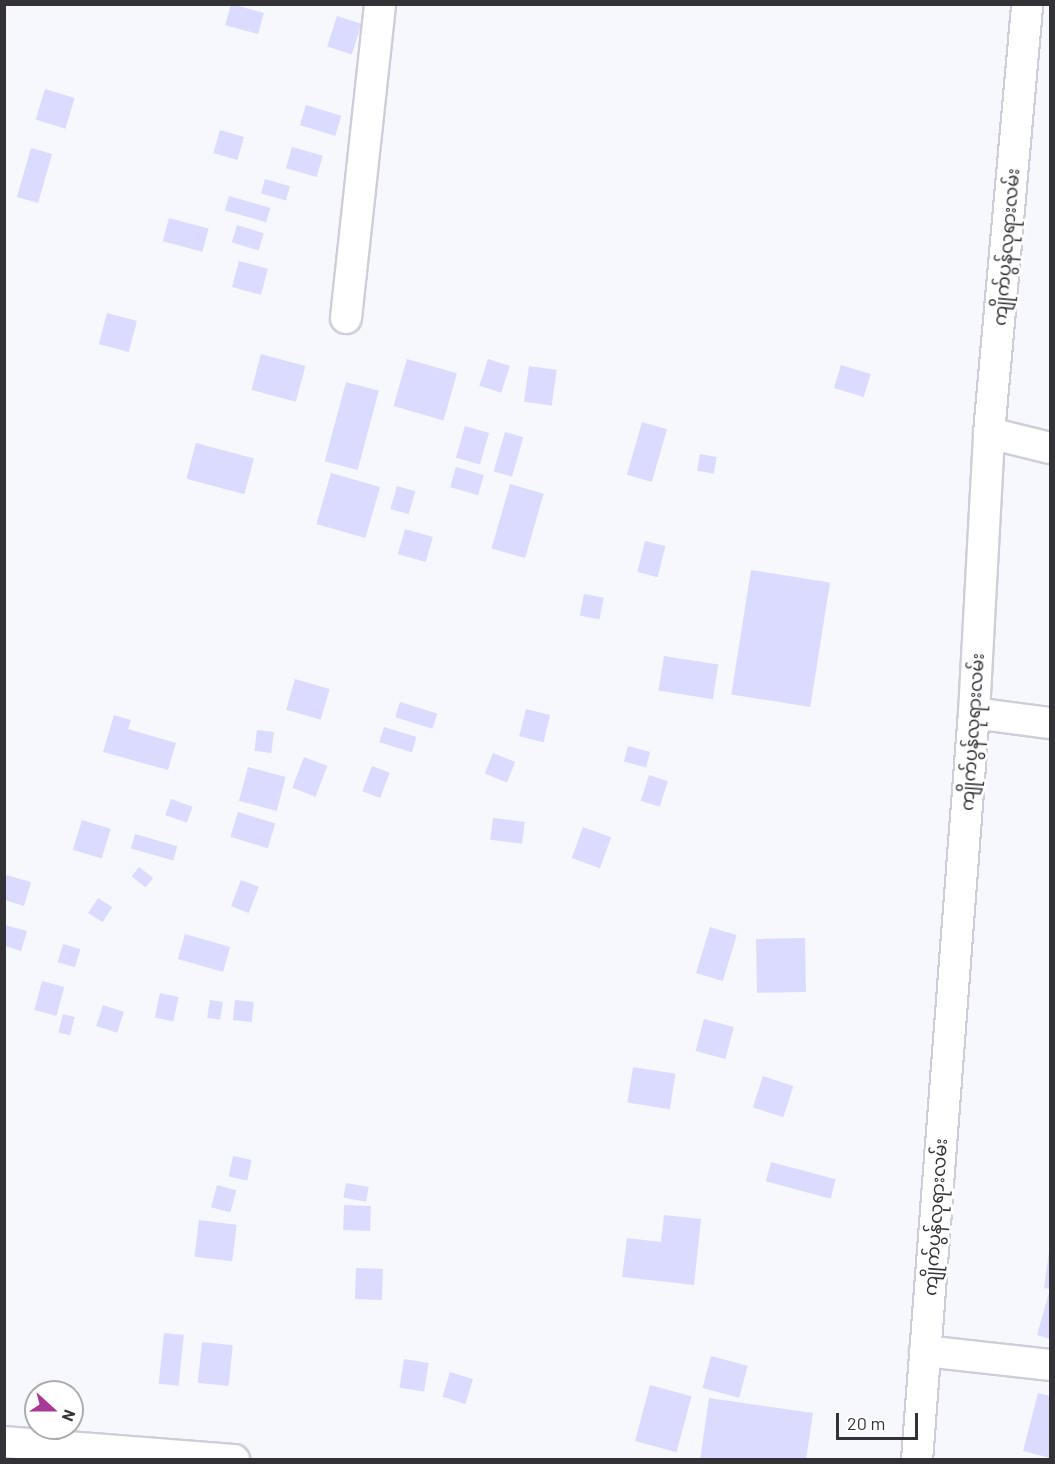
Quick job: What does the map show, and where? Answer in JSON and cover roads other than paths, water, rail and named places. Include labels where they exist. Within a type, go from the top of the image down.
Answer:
[{"type":"street","points":[[346,318],[380,4]]},
{"type":"street","name":"ကျိုက်ပွန်လုရားလမ်း","points":[[917,1460],[974,713],[989,433],[1027,4]]},
{"type":"street","points":[[989,433],[1050,448]]},
{"type":"street","points":[[974,713],[1050,723]]},
{"type":"street","points":[[925,1351],[1050,1365]]},
{"type":"street","points":[[4,1442],[234,1460]]}]
